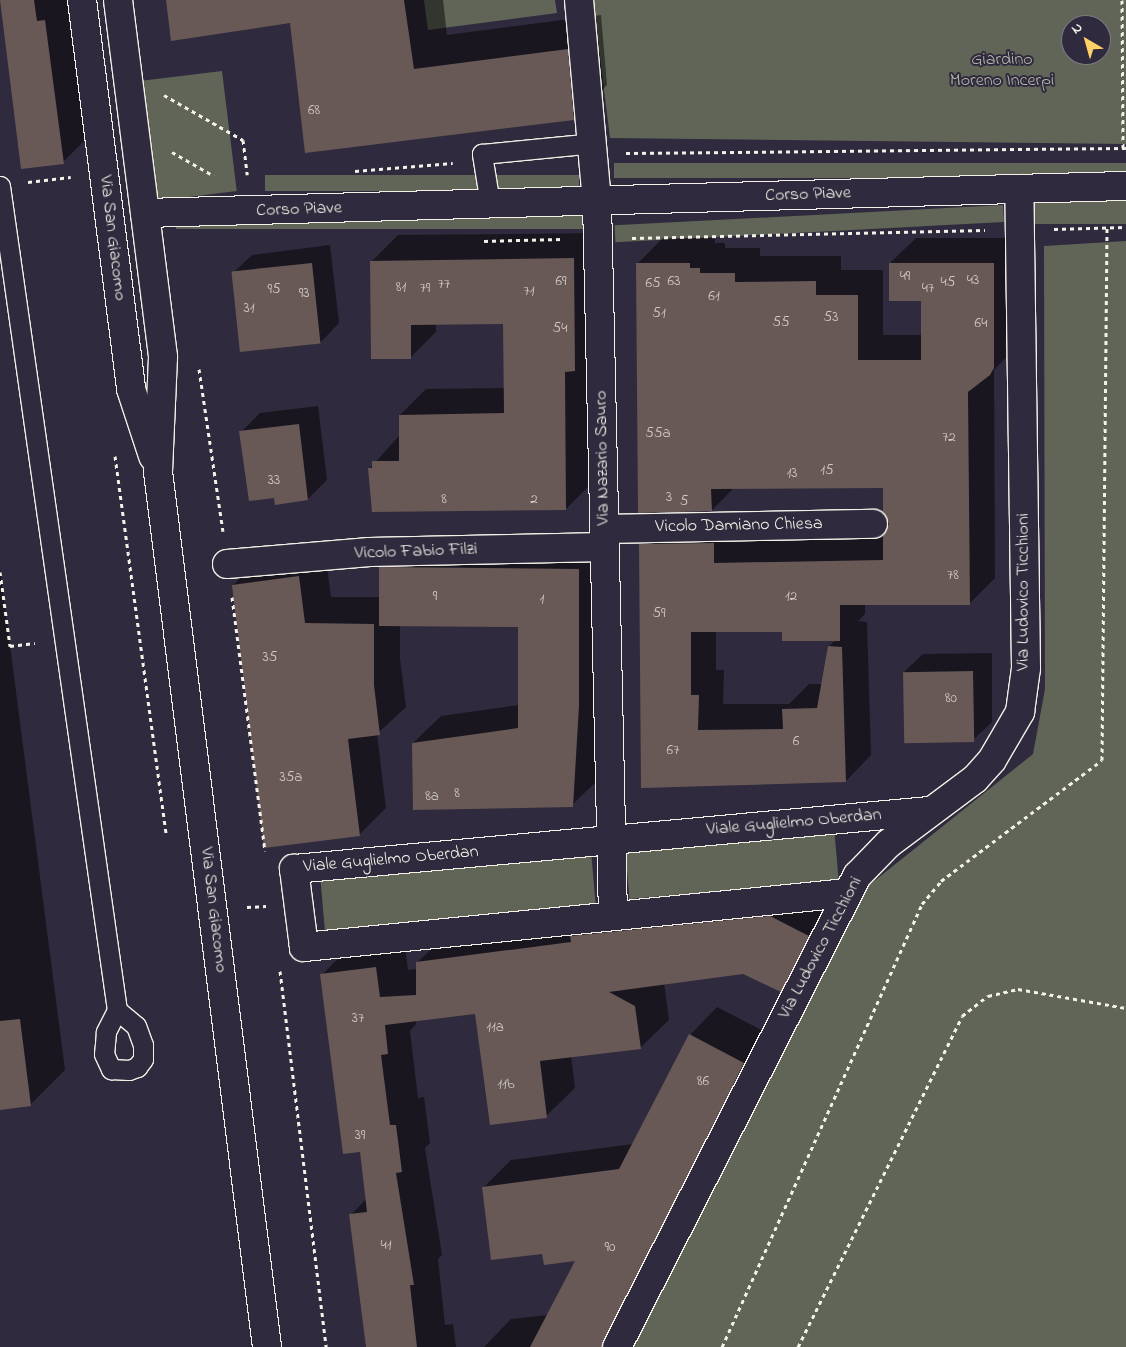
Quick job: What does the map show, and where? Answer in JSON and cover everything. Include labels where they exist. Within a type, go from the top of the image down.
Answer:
[{"type":"street","name":"Via San Giacomo","points":[[82,0],[131,389],[158,472]]},
{"type":"street","name":"Via San Giacomo","points":[[118,0],[163,357],[158,472],[267,1347]]},
{"type":"street","name":"Via Nazario Sauro","points":[[579,0],[594,148],[597,201],[613,916]]},
{"type":"street","name":"Corso Piave","points":[[109,215],[1126,186]]},
{"type":"street","name":"Via Ludovico Ticchioni","points":[[617,1347],[847,893],[870,862],[929,811],[975,779],[992,760],[1020,712],[1024,688],[1019,189]]},
{"type":"street","name":"Vicolo Damiano Chiesa","points":[[605,538],[873,524]]},
{"type":"street","name":"Vicolo Fabio Filzi","points":[[228,564],[369,552],[605,538]]},
{"type":"street","name":"Viale Guglielmo Oberdan","points":[[847,893],[304,947],[294,869],[929,811]]},
{"type":"lane","points":[[490,204],[482,154],[594,148]]},
{"type":"lane","points":[[0,186],[66,640],[117,1010]]},
{"type":"path","points":[[594,148],[1124,148],[1122,0]]},
{"type":"path","points":[[161,94],[243,140],[247,178]]},
{"type":"path","points":[[170,150],[218,178]]},
{"type":"path","points":[[346,171],[483,161]]},
{"type":"path","points":[[19,183],[77,176]]},
{"type":"path","points":[[237,178],[257,178]]},
{"type":"path","points":[[482,241],[1126,227]]},
{"type":"path","points":[[198,367],[228,564],[265,856]]},
{"type":"path","points":[[114,452],[166,836]]},
{"type":"path","points":[[0,572],[10,646],[66,640]]},
{"type":"path","points":[[279,964],[326,1347]]},
{"type":"path","points":[[798,1347],[962,1016],[988,996],[1018,989],[1126,1008]]},
{"type":"green space","points":[[424,0],[555,0],[557,13],[428,30]]},
{"type":"green space","name":"Giardino Moreno Incerpi","points":[[593,0],[1126,0],[1126,144],[610,138]]},
{"type":"green space","points":[[222,71],[237,191],[148,202],[134,82]]},
{"type":"green space","points":[[614,163],[1126,163],[1126,178],[614,178]]},
{"type":"green space","points":[[265,175],[579,175],[579,191],[265,191]]},
{"type":"green space","points":[[1034,197],[1126,197],[1126,224],[1034,224]]},
{"type":"green space","points":[[1003,205],[1004,222],[615,242],[615,225]]},
{"type":"green space","points":[[176,214],[587,214],[587,229],[176,229]]},
{"type":"green space","points":[[1126,241],[1126,1347],[631,1347],[863,890],[1033,754],[1045,689],[1044,246]]},
{"type":"green space","points":[[834,827],[839,881],[630,899],[625,845]]},
{"type":"green space","points":[[591,851],[596,909],[325,932],[320,875]]},
{"type":"building","points":[[0,0],[34,0],[37,21],[45,20],[64,164],[21,169]]},
{"type":"building","points":[[166,0],[404,0],[414,69],[568,49],[574,120],[305,153],[290,23],[171,41]]},
{"type":"building","points":[[574,258],[575,371],[565,372],[566,510],[372,512],[368,468],[372,468],[372,461],[399,461],[399,415],[504,413],[503,324],[411,325],[411,359],[371,359],[370,261]]},
{"type":"building","points":[[312,263],[320,344],[240,352],[231,271]]},
{"type":"building","points":[[636,263],[690,263],[690,268],[700,268],[700,273],[735,273],[735,282],[816,281],[816,295],[858,295],[858,360],[921,360],[921,301],[889,301],[889,263],[994,263],[994,368],[990,375],[968,392],[970,605],[840,605],[840,641],[782,641],[782,632],[691,632],[691,695],[699,695],[698,730],[783,729],[782,709],[817,708],[828,646],[842,647],[846,782],[641,788],[639,544],[714,543],[714,563],[883,560],[883,536],[889,524],[883,512],[883,488],[711,489],[712,511],[638,513]]},
{"type":"building","points":[[299,424],[308,500],[275,505],[274,498],[249,501],[239,431]]},
{"type":"building","points":[[379,567],[579,569],[579,706],[573,807],[413,810],[412,743],[518,728],[518,627],[379,626]]},
{"type":"building","points":[[299,576],[305,623],[374,624],[374,685],[380,735],[348,739],[360,836],[264,848],[232,585]]},
{"type":"building","points":[[973,671],[974,742],[904,743],[903,672]]},
{"type":"building","points":[[770,916],[809,936],[781,992],[743,974],[609,992],[635,1006],[641,1049],[540,1061],[547,1118],[490,1125],[475,1014],[385,1025],[388,1054],[381,1055],[390,1125],[396,1125],[402,1172],[396,1173],[414,1285],[410,1285],[417,1347],[366,1347],[349,1214],[367,1212],[360,1152],[343,1154],[320,974],[376,967],[380,997],[416,995],[416,962],[571,942],[570,936]]},
{"type":"building","points":[[20,1019],[31,1106],[0,1110],[0,1021]]},
{"type":"building","points":[[689,1034],[744,1063],[602,1347],[530,1347],[575,1261],[544,1265],[542,1254],[491,1260],[482,1187],[619,1169]]}]
